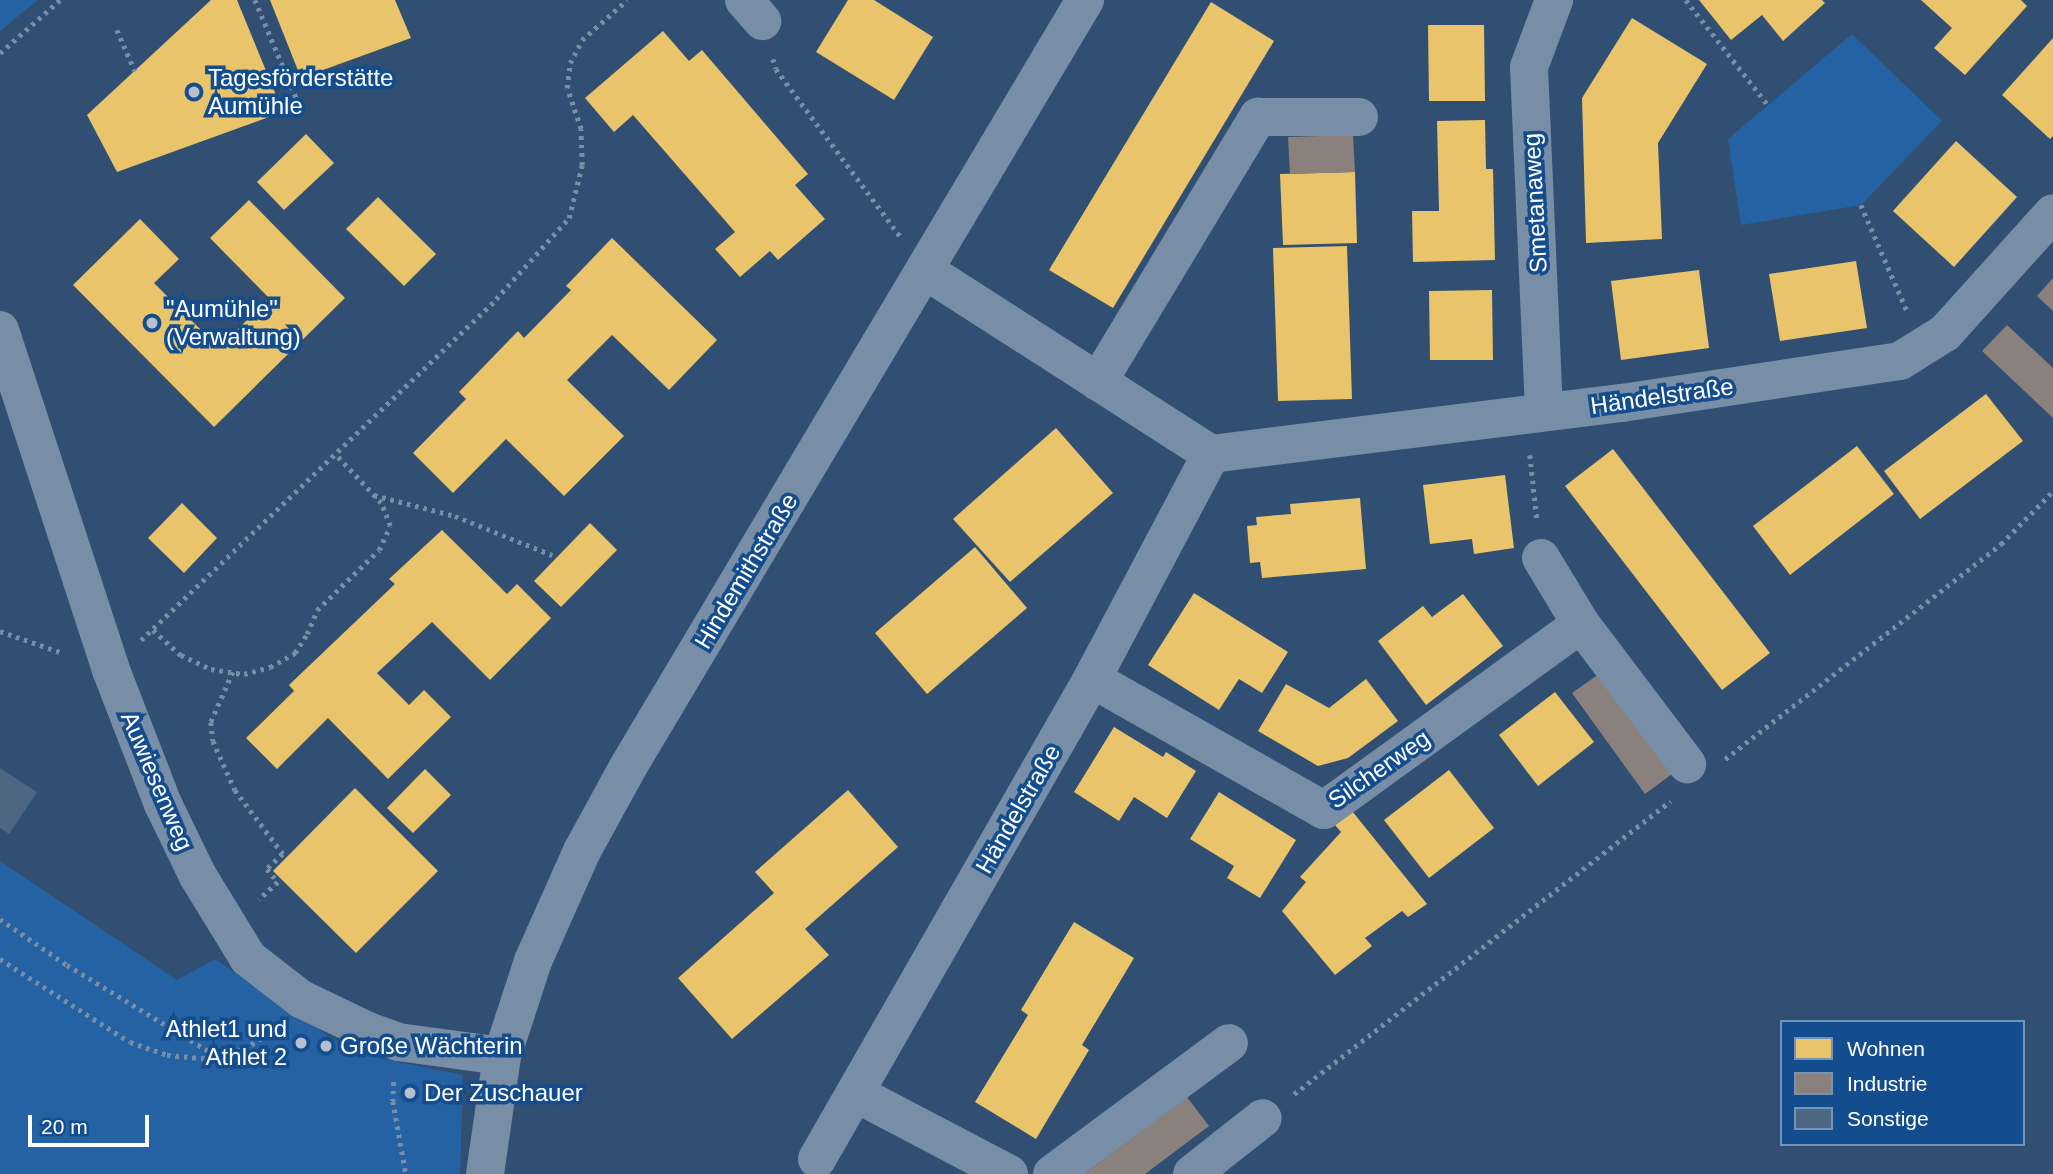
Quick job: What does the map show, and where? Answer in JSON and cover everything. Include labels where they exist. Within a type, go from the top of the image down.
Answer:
[{"type":"street","name":"Hindemithstraße","points":[[485,1174],[502,1056],[533,961],[588,839],[628,767],[926,271],[1085,0]]},
{"type":"street","name":"Smetanaweg","points":[[1535,413],[1529,67],[1553,0]]},
{"type":"street","points":[[1098,382],[1258,117],[1359,117]]},
{"type":"street","name":"Händelstraße","points":[[817,1159],[1092,679],[1211,454],[1622,403],[1900,361],[1945,333],[2053,213]]},
{"type":"street","points":[[926,271],[1211,454]]},
{"type":"street","name":"Auwiesenweg","points":[[0,330],[111,670],[180,843],[248,958],[301,999],[398,1042],[502,1056]]},
{"type":"street","points":[[1541,558],[1581,624],[1695,774]]},
{"type":"street","name":"Silcherweg","points":[[1092,679],[1324,810],[1581,624]]},
{"type":"street","points":[[1052,1174],[1229,1044]]},
{"type":"street","points":[[855,1093],[1009,1174]]},
{"type":"street","points":[[1192,1174],[1263,1118]]},
{"type":"path","points":[[0,52],[60,0]]},
{"type":"path","points":[[255,0],[304,116]]},
{"type":"path","points":[[0,631],[111,670],[496,299],[569,218],[582,166],[581,129],[567,88],[570,63],[582,40],[627,0]]},
{"type":"path","points":[[1686,0],[1768,105]]},
{"type":"path","points":[[753,10],[776,69],[926,271]]},
{"type":"path","points":[[117,30],[135,71]]},
{"type":"path","points":[[1861,205],[1923,347]]},
{"type":"path","points":[[1535,413],[1541,558]]},
{"type":"path","points":[[153,630],[181,655],[211,669],[244,674],[270,667],[295,653],[317,610],[379,550],[390,526],[381,503],[335,454]]},
{"type":"path","points":[[1263,1118],[1695,774],[2001,544],[2053,491]]},
{"type":"path","points":[[373,494],[455,516],[552,555]]},
{"type":"path","points":[[230,927],[278,882],[267,869],[283,854],[235,790],[213,741],[211,722],[233,672]]},
{"type":"path","points":[[0,919],[67,965],[215,1055]]},
{"type":"path","points":[[0,959],[130,1042],[167,1055],[204,1058],[244,1049],[278,1025]]},
{"type":"path","points":[[398,1042],[393,1101],[406,1174]]},
{"type":"shaded area","points":[[0,0],[38,0],[0,31]]},
{"type":"shaded area","points":[[1852,34],[1942,121],[1861,205],[1741,225],[1728,139]]},
{"type":"shaded area","points":[[0,861],[177,980],[215,959],[354,1053],[463,1075],[460,1174],[0,1174]]},
{"type":"building: Wohnen","name":"Tagesförderstätte Aumühle","points":[[211,0],[237,0],[283,112],[117,172],[87,115]]},
{"type":"building: Wohnen","points":[[270,0],[395,0],[411,38],[301,78]]},
{"type":"building: Wohnen","points":[[848,0],[874,0],[933,37],[894,100],[816,52]]},
{"type":"building: Wohnen","points":[[1699,0],[1822,0],[1825,3],[1783,41],[1762,15],[1731,40]]},
{"type":"building: Wohnen","points":[[1921,0],[2021,0],[2027,6],[1965,75],[1934,48],[1952,28]]},
{"type":"building: Wohnen","points":[[1211,2],[1274,41],[1113,308],[1049,270]]},
{"type":"building: Wohnen","points":[[1632,18],[1707,64],[1658,143],[1662,239],[1586,243],[1582,98]]},
{"type":"building: Wohnen","points":[[1428,25],[1484,25],[1485,101],[1429,101]]},
{"type":"building: Wohnen","points":[[663,31],[689,61],[702,50],[808,174],[795,185],[825,219],[778,260],[770,251],[740,277],[715,249],[735,232],[633,115],[614,132],[585,98]]},
{"type":"building: Wohnen","points":[[2053,38],[2053,136],[2050,139],[2002,95]]},
{"type":"building: Wohnen","points":[[1485,120],[1486,169],[1493,169],[1495,260],[1413,262],[1412,211],[1439,211],[1437,121]]},
{"type":"building: Wohnen","points":[[306,134],[334,163],[284,210],[257,182]]},
{"type":"building: Wohnen","points":[[1956,141],[2017,197],[1954,267],[1893,211]]},
{"type":"building: Wohnen","points":[[1355,172],[1357,243],[1283,245],[1280,174]]},
{"type":"building: Wohnen","points":[[378,197],[436,254],[404,286],[346,229]]},
{"type":"building: Wohnen","name":"\"Aumühle\" (Verwaltung)","points":[[249,200],[345,298],[214,427],[73,285],[140,219],[179,259],[154,283],[219,348],[269,298],[210,238]]},
{"type":"building: Wohnen","points":[[612,238],[717,340],[669,390],[612,335],[567,380],[624,436],[564,496],[506,439],[453,493],[413,453],[466,399],[459,392],[518,331],[524,338],[571,290],[566,286]]},
{"type":"building: Wohnen","points":[[1347,246],[1352,399],[1278,401],[1273,248]]},
{"type":"building: Wohnen","points":[[1856,261],[1867,328],[1780,341],[1769,274]]},
{"type":"building: Wohnen","points":[[1699,270],[1709,348],[1621,360],[1611,281]]},
{"type":"building: Wohnen","points":[[1492,290],[1493,360],[1430,360],[1429,291]]},
{"type":"building: Wohnen","points":[[1986,394],[2023,441],[1920,519],[1884,471]]},
{"type":"building: Wohnen","points":[[1056,428],[1113,493],[1010,582],[953,519]]},
{"type":"building: Wohnen","points":[[1857,446],[1894,494],[1790,575],[1753,526]]},
{"type":"building: Wohnen","points":[[1613,449],[1770,653],[1722,690],[1565,486]]},
{"type":"building: Wohnen","points":[[1505,475],[1514,548],[1474,554],[1472,539],[1430,544],[1423,485]]},
{"type":"building: Wohnen","points":[[1360,498],[1366,569],[1262,578],[1260,562],[1250,563],[1247,526],[1257,525],[1256,517],[1291,514],[1290,504]]},
{"type":"building: Wohnen","points":[[182,503],[217,538],[184,573],[148,538]]},
{"type":"building: Wohnen","points":[[590,523],[617,550],[561,607],[534,581]]},
{"type":"building: Wohnen","points":[[442,530],[507,594],[517,584],[551,618],[490,680],[432,622],[377,673],[409,705],[424,690],[451,717],[388,779],[328,718],[277,769],[246,738],[294,691],[289,685],[395,584],[389,579]]},
{"type":"building: Wohnen","points":[[975,547],[1027,608],[927,694],[875,633]]},
{"type":"building: Wohnen","points":[[1194,593],[1288,652],[1262,693],[1239,679],[1219,710],[1148,665]]},
{"type":"building: Wohnen","points":[[1463,594],[1503,646],[1426,705],[1378,641],[1423,606],[1432,617]]},
{"type":"building: Wohnen","points":[[1366,679],[1398,721],[1348,758],[1318,766],[1258,731],[1286,684],[1329,708]]},
{"type":"building: Wohnen","points":[[1555,692],[1594,742],[1538,786],[1499,735]]},
{"type":"building: Wohnen","points":[[1114,727],[1163,757],[1166,752],[1196,771],[1167,818],[1134,797],[1119,821],[1074,792]]},
{"type":"building: Wohnen","points":[[425,769],[451,795],[413,833],[387,808]]},
{"type":"building: Wohnen","points":[[1449,770],[1494,828],[1429,878],[1384,820]]},
{"type":"building: Wohnen","points":[[355,788],[438,871],[356,953],[273,871]]},
{"type":"building: Wohnen","points":[[848,790],[898,847],[805,929],[829,955],[732,1039],[678,978],[774,893],[755,872]]},
{"type":"building: Wohnen","points":[[1219,792],[1296,840],[1260,898],[1227,878],[1234,866],[1190,839]]},
{"type":"building: Wohnen","points":[[1352,811],[1427,904],[1408,917],[1402,911],[1365,938],[1372,946],[1335,975],[1282,911],[1306,882],[1300,877],[1341,832],[1335,825]]},
{"type":"building: Wohnen","points":[[1074,922],[1134,958],[1082,1045],[1089,1050],[1036,1139],[975,1102],[1028,1015],[1021,1010]]},
{"type":"building: Industrie","points":[[1353,135],[1355,172],[1290,174],[1288,137]]},
{"type":"building: Industrie","points":[[2053,278],[2053,311],[2037,296]]},
{"type":"building: Industrie","points":[[2007,325],[2053,368],[2053,418],[1982,351]]},
{"type":"building: Industrie","points":[[1599,674],[1672,774],[1645,794],[1572,693]]},
{"type":"building: Industrie","points":[[1187,1097],[1209,1126],[1145,1174],[1084,1174]]},
{"type":"building: Sonstige","points":[[0,768],[37,792],[9,834],[0,828]]},
{"type":"place","name":"Tagesförderstätte Aumühle","points":[[194,92]]},
{"type":"place","name":"\"Aumühle\" (Verwaltung)","points":[[152,323]]},
{"type":"place","name":"Athlet1 und Athlet 2","points":[[301,1043]]},
{"type":"place","name":"Große Wächterin","points":[[326,1046]]},
{"type":"place","name":"Der Zuschauer","points":[[410,1093]]}]
